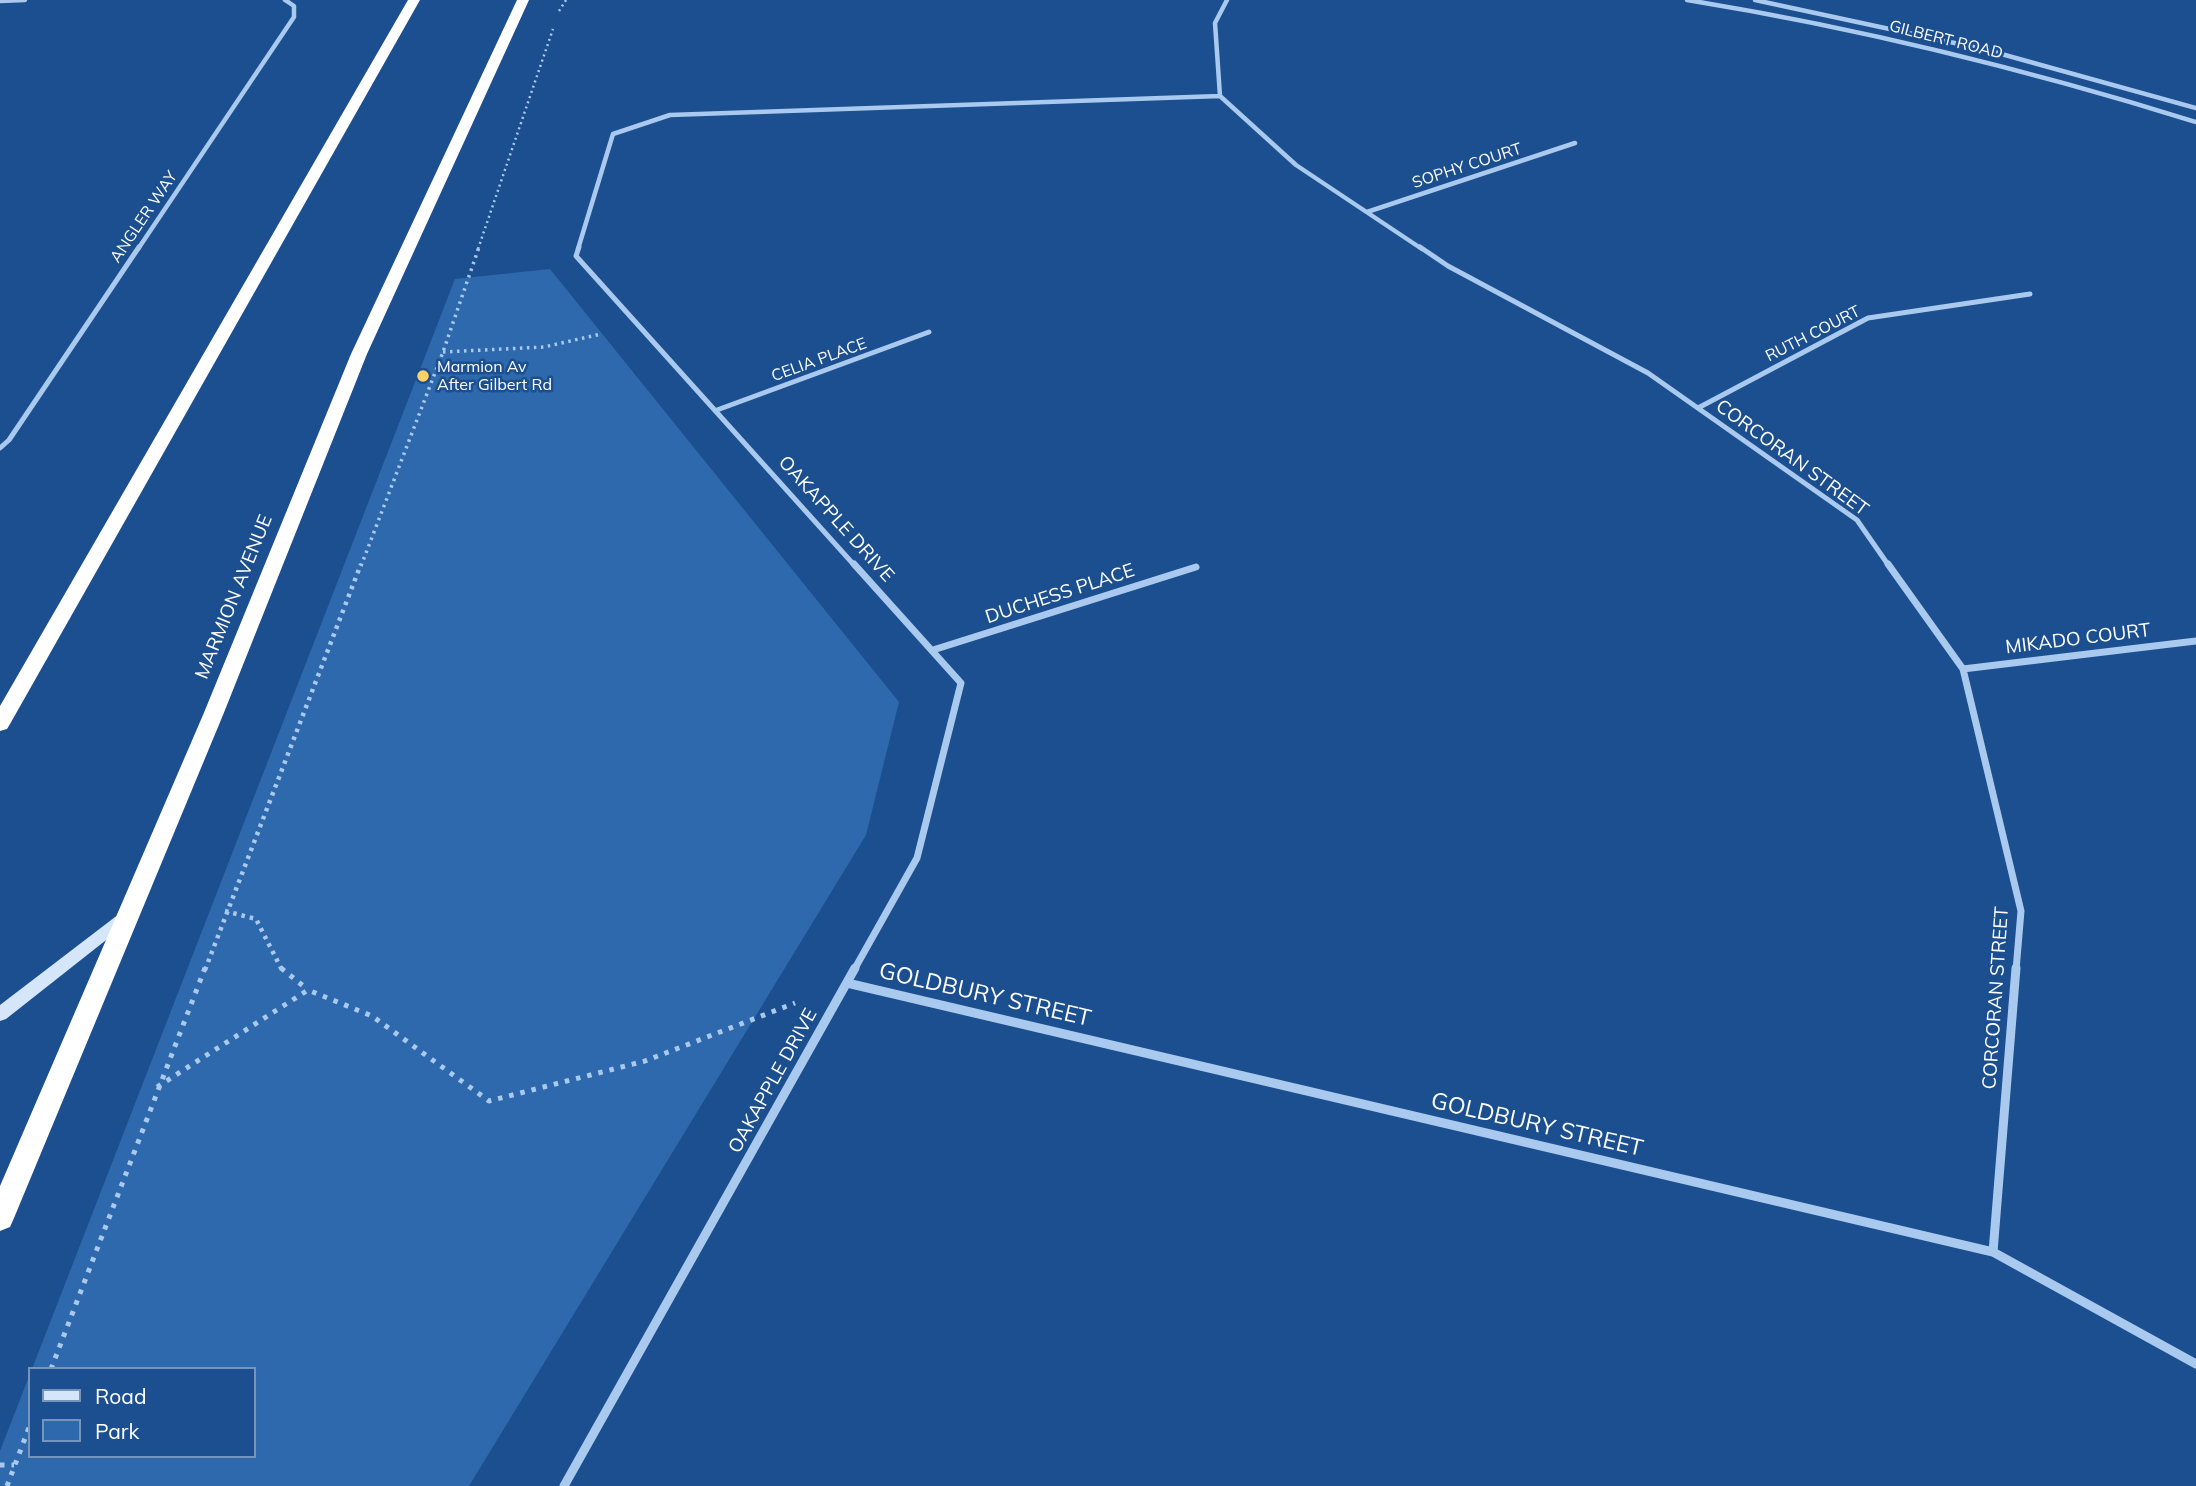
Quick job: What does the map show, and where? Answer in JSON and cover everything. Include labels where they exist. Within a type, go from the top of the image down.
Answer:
[{"type":"highway","points":[[0,724],[414,0]]},
{"type":"highway","name":"MARMION AVENUE","points":[[0,1218],[131,913],[359,354],[523,0]]},
{"type":"street","points":[[0,1],[25,0]]},
{"type":"street","name":"ANGLER WAY","points":[[0,448],[9,440],[294,17],[294,6],[285,0]]},
{"type":"street","points":[[1220,96],[1215,23],[1227,0]]},
{"type":"street","name":"GILBERT ROAD","points":[[1687,0],[1781,15],[2025,72],[2196,122]]},
{"type":"street","name":"GILBERT ROAD","points":[[1755,0],[1787,2],[1987,50],[2196,108]]},
{"type":"street","points":[[1781,15],[1787,2]]},
{"type":"street","name":"CORCORAN STREET","points":[[1220,96],[1296,165],[1448,266],[1648,373],[1857,520],[1963,669],[2021,911],[1993,1252]]},
{"type":"street","name":"OAKAPPLE DRIVE","points":[[564,1486],[916,858],[961,682],[576,256],[613,134],[670,115],[1220,96]]},
{"type":"street","name":"SOPHY COURT","points":[[1367,212],[1575,143]]},
{"type":"street","name":"RUTH COURT","points":[[1699,408],[1868,318],[2030,294]]},
{"type":"street","name":"CELIA PLACE","points":[[717,410],[929,332]]},
{"type":"street","name":"DUCHESS PLACE","points":[[933,650],[1196,567]]},
{"type":"street","name":"MIKADO COURT","points":[[1963,669],[2196,641]]},
{"type":"street","points":[[0,1014],[131,913]]},
{"type":"street","name":"GOLDBURY STREET","points":[[847,982],[1993,1252],[2196,1364]]},
{"type":"path","points":[[52,1367],[157,1087],[443,352],[561,6],[566,0]]},
{"type":"path","points":[[443,352],[544,347],[635,323]]},
{"type":"path","points":[[225,911],[256,919],[283,972],[308,990],[372,1016],[489,1101],[645,1061],[847,982]]},
{"type":"path","points":[[157,1087],[308,990]]},
{"type":"path","points":[[7,1486],[28,1429]]},
{"type":"path","points":[[0,1465],[15,1465]]},
{"type":"green space","points":[[550,269],[899,702],[866,835],[469,1486],[0,1486],[0,1451],[28,1379],[28,1458],[256,1458],[256,1367],[33,1367],[455,279]]},
{"type":"place","name":"Marmion Av After Gilbert Rd","points":[[423,376]]}]
